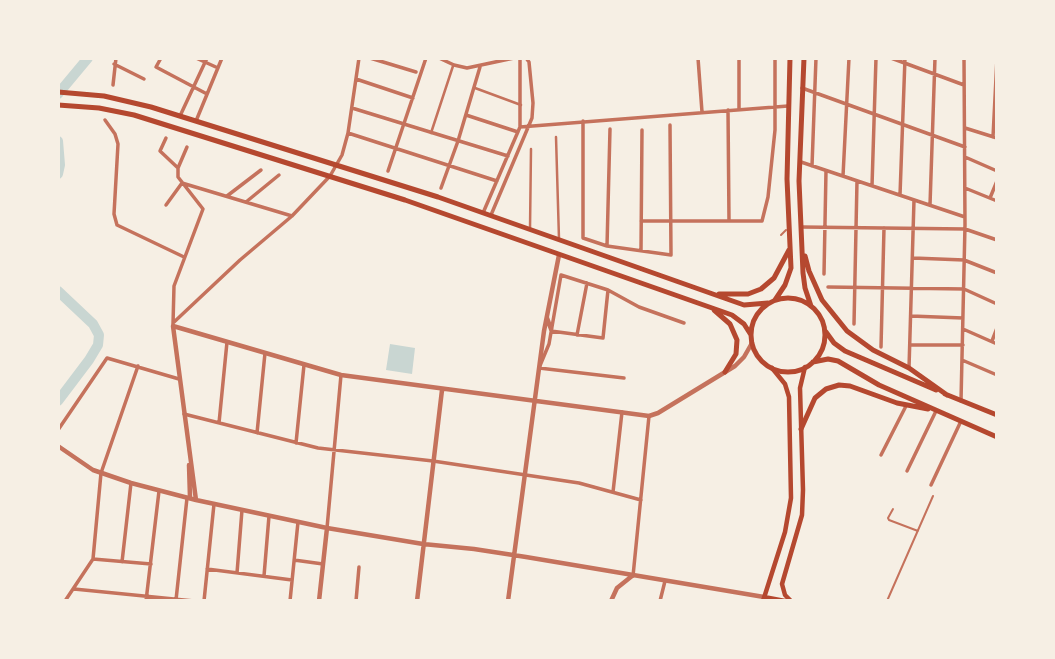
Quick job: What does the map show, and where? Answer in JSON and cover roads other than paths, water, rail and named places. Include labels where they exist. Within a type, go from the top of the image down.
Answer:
[{"type":"main road","points":[[775,300],[790,272],[790,58]]},
{"type":"main road","points":[[804,58],[799,161],[805,288],[811,306]]},
{"type":"main road","points":[[58,92],[130,101],[180,116],[491,215],[744,305],[794,298],[811,306],[820,316],[824,330],[834,343],[845,351],[997,415]]},
{"type":"main road","points":[[58,105],[134,115],[468,221],[736,317],[751,335]]},
{"type":"main road","points":[[802,237],[814,283],[835,318],[866,346],[909,368],[947,395]]},
{"type":"main road","points":[[710,293],[738,295],[761,289],[775,278],[790,247]]},
{"type":"main road","points":[[768,303],[755,317],[751,335],[759,358],[772,368],[785,384],[789,397],[791,498],[786,532],[764,599],[785,601]]},
{"type":"main road","points":[[708,306],[730,324],[737,340],[736,355],[725,372]]},
{"type":"main road","points":[[791,601],[782,584],[802,514],[800,388],[808,365],[822,348],[824,330]]},
{"type":"main road","points":[[772,368],[791,372],[828,359],[838,361],[879,385],[997,437]]},
{"type":"main road","points":[[802,429],[815,398],[833,386],[850,386],[906,406],[936,411]]},
{"type":"street","points":[[113,85],[116,58]]},
{"type":"street","points":[[161,58],[156,67],[207,93]]},
{"type":"street","points":[[196,58],[206,60],[218,68]]},
{"type":"street","points":[[196,121],[222,58]]},
{"type":"street","points":[[173,325],[240,260],[292,216],[330,176],[337,165],[348,133],[359,58]]},
{"type":"street","points":[[370,58],[416,72]]},
{"type":"street","points":[[388,171],[426,58]]},
{"type":"street","points":[[439,58],[467,68],[514,58]]},
{"type":"street","points":[[484,213],[520,127],[520,58]]},
{"type":"street","points":[[491,215],[529,126],[533,103],[529,62],[526,58]]},
{"type":"street","points":[[698,58],[702,112]]},
{"type":"street","points":[[738,110],[739,58]]},
{"type":"street","points":[[641,221],[762,221],[771,176],[775,58]]},
{"type":"street","points":[[812,166],[816,58]]},
{"type":"street","points":[[843,176],[849,58]]},
{"type":"street","points":[[872,186],[876,58]]},
{"type":"street","points":[[891,58],[905,60],[964,85]]},
{"type":"street","points":[[930,205],[934,58]]},
{"type":"street","points":[[961,401],[965,229],[964,58]]},
{"type":"street","points":[[965,128],[995,138],[997,58]]},
{"type":"street","points":[[180,116],[206,60]]},
{"type":"street","points":[[900,195],[905,60]]},
{"type":"street","points":[[114,64],[144,79]]},
{"type":"street","points":[[431,132],[454,65]]},
{"type":"street","points":[[441,188],[480,66]]},
{"type":"street","points":[[356,79],[413,98]]},
{"type":"street","points":[[475,88],[521,105]]},
{"type":"street","points":[[802,88],[965,147]]},
{"type":"street","points":[[520,127],[788,106]]},
{"type":"street","points":[[352,107],[508,156]]},
{"type":"street","points":[[727,110],[729,220]]},
{"type":"street","points":[[466,115],[518,132]]},
{"type":"street","points":[[105,120],[118,144],[114,214],[117,225],[184,257]]},
{"type":"street","points":[[583,121],[583,238],[607,246],[671,255],[670,125]]},
{"type":"street","points":[[607,246],[610,130]]},
{"type":"street","points":[[641,251],[642,130]]},
{"type":"street","points":[[348,133],[497,181]]},
{"type":"street","points":[[556,137],[559,240]]},
{"type":"street","points":[[166,138],[160,151],[178,168],[181,182],[203,209],[184,257],[173,295],[173,325],[179,379],[194,477],[176,600]]},
{"type":"street","points":[[178,168],[187,147]]},
{"type":"street","points":[[530,229],[531,149]]},
{"type":"street","points":[[965,157],[997,171]]},
{"type":"street","points":[[799,161],[965,217]]},
{"type":"street","points":[[227,196],[261,170]]},
{"type":"street","points":[[824,274],[826,170]]},
{"type":"street","points":[[246,202],[279,175]]},
{"type":"street","points":[[853,324],[857,181]]},
{"type":"street","points":[[990,198],[997,181]]},
{"type":"street","points":[[181,182],[292,216]]},
{"type":"street","points":[[166,205],[181,182]]},
{"type":"street","points":[[965,188],[997,201]]},
{"type":"street","points":[[909,368],[915,200]]},
{"type":"street","points":[[802,227],[965,229],[997,240]]},
{"type":"street","points":[[881,347],[884,228]]},
{"type":"street","points":[[508,601],[547,317],[559,255]]},
{"type":"street","points":[[913,258],[964,260],[997,273]]},
{"type":"street","points":[[540,368],[551,330],[561,275],[608,290],[639,307],[684,323]]},
{"type":"street","points":[[577,335],[587,283]]},
{"type":"street","points":[[828,287],[964,289],[997,304]]},
{"type":"street","points":[[551,330],[603,338],[608,290]]},
{"type":"street","points":[[911,316],[963,317]]},
{"type":"street","points":[[547,317],[551,330]]},
{"type":"street","points":[[173,325],[341,375],[649,416],[725,372],[744,357],[752,343]]},
{"type":"street","points":[[992,341],[997,328]]},
{"type":"street","points":[[963,329],[997,344]]},
{"type":"street","points":[[219,423],[228,342]]},
{"type":"street","points":[[910,345],[962,345]]},
{"type":"street","points":[[257,433],[265,353]]},
{"type":"street","points":[[58,430],[107,358],[179,379]]},
{"type":"street","points":[[962,359],[997,375]]},
{"type":"street","points":[[296,443],[304,364]]},
{"type":"street","points":[[65,601],[93,559],[101,473],[138,366]]},
{"type":"street","points":[[540,368],[624,379]]},
{"type":"street","points":[[319,601],[341,375]]},
{"type":"street","points":[[417,601],[442,390]]},
{"type":"street","points":[[881,455],[906,406]]},
{"type":"street","points":[[907,471],[936,411]]},
{"type":"street","points":[[613,492],[622,412]]},
{"type":"street","points":[[184,414],[296,443],[579,483],[641,500]]},
{"type":"street","points":[[611,601],[617,588],[633,576],[649,416]]},
{"type":"street","points":[[932,485],[961,421]]},
{"type":"street","points":[[58,446],[86,466],[131,483],[269,516],[327,528],[513,555],[764,599]]},
{"type":"street","points":[[122,562],[131,483]]},
{"type":"street","points":[[146,601],[159,491]]},
{"type":"street","points":[[204,601],[214,504]]},
{"type":"street","points":[[237,573],[242,510]]},
{"type":"street","points":[[264,576],[269,516]]},
{"type":"street","points":[[290,601],[298,522]]},
{"type":"street","points":[[93,559],[151,564]]},
{"type":"street","points":[[294,560],[323,564]]},
{"type":"street","points":[[356,601],[359,567]]},
{"type":"street","points":[[208,569],[292,580]]},
{"type":"street","points":[[660,601],[665,581]]},
{"type":"street","points":[[74,589],[194,601]]},
{"type":"lane","points":[[781,235],[789,227]]},
{"type":"lane","points":[[887,601],[933,496]]},
{"type":"lane","points":[[893,509],[889,520],[918,531]]},
{"type":"waterway","points":[[58,94],[88,58]]},
{"type":"waterway","points":[[58,141],[58,174]]},
{"type":"waterway","points":[[58,291],[93,324],[99,335],[98,345],[89,360],[58,401]]}]
